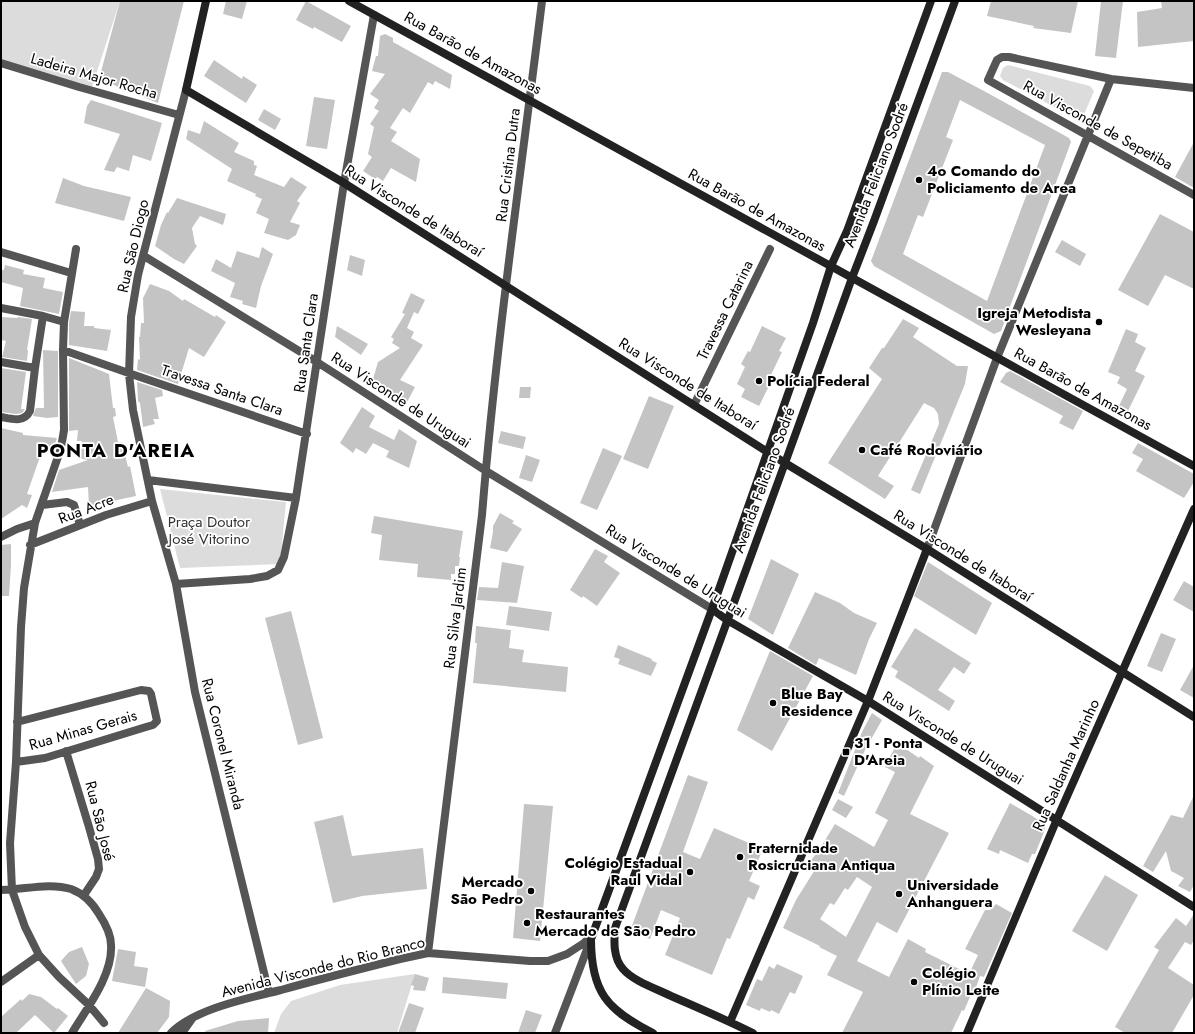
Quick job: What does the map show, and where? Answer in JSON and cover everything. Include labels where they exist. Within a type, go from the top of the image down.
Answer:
[{"type":"main road","name":"Rua São Diogo","points":[[186,90],[206,1]]},
{"type":"main road","name":"Rua Barão de Amazonas","points":[[349,1],[1194,466]]},
{"type":"main road","name":"Avenida Feliciano Sodré","points":[[592,937],[712,609],[813,323],[831,266],[847,231],[931,1]]},
{"type":"main road","name":"Avenida Feliciano Sodré","points":[[730,1022],[633,978],[623,969],[616,957],[614,944],[615,928],[852,278],[955,1]]},
{"type":"main road","name":"Rua Visconde de Itaboraí","points":[[186,90],[344,183],[785,463],[927,549],[1194,717]]},
{"type":"main road","name":"Rua Saldanha Marinho","points":[[967,1033],[1057,820],[1194,509]]},
{"type":"main road","points":[[753,1033],[730,1022],[868,701],[927,549]]},
{"type":"main road","name":"Rua Visconde de Uruguai","points":[[712,609],[728,620],[868,701],[1194,907]]},
{"type":"main road","points":[[592,937],[594,971],[604,998],[614,1010],[653,1033]]},
{"type":"street","name":"Rua Cristina Dutra","points":[[507,286],[542,1]]},
{"type":"street","name":"Rua Santa Clara","points":[[176,584],[250,579],[267,576],[278,570],[287,548],[307,434],[344,183],[374,15]]},
{"type":"street","name":"Rua Visconde de Sepetiba","points":[[1111,79],[1009,57],[1002,57],[997,60],[988,80],[1194,194]]},
{"type":"street","name":"Ladeira Major Rocha","points":[[1,63],[179,115]]},
{"type":"street","points":[[927,549],[997,358],[1111,79],[1194,88]]},
{"type":"street","name":"Rua São Diogo","points":[[152,501],[133,410],[128,374],[131,317],[138,275],[186,90]]},
{"type":"street","name":"Travessa Catarina","points":[[694,405],[770,249]]},
{"type":"street","points":[[76,250],[64,322],[64,430],[61,448],[35,523],[30,545],[24,588],[16,722],[16,762],[10,843],[12,890],[25,927],[39,954],[59,977],[89,1005],[104,1023]]},
{"type":"street","points":[[1,252],[71,273]]},
{"type":"street","name":"Rua Visconde de Uruguai","points":[[144,256],[317,362],[486,471],[712,609]]},
{"type":"street","name":"Rua Silva Jardim","points":[[428,953],[481,522],[507,286]]},
{"type":"street","points":[[1,308],[43,316],[64,322]]},
{"type":"street","points":[[1,418],[16,420],[24,419],[28,416],[32,401],[35,368],[43,316]]},
{"type":"street","name":"Travessa Santa Clara","points":[[63,350],[128,374],[307,434]]},
{"type":"street","points":[[1,362],[35,368]]},
{"type":"street","points":[[148,480],[296,498]]},
{"type":"street","name":"Rua Acre","points":[[30,545],[106,515],[152,501]]},
{"type":"street","name":"Rua Coronel Miranda","points":[[152,501],[176,584],[196,692],[269,993]]},
{"type":"street","points":[[42,505],[67,502],[74,505],[80,525]]},
{"type":"street","points":[[1,537],[17,529],[35,523]]},
{"type":"street","name":"Rua Minas Gerais","points":[[16,722],[141,690],[149,691],[152,694],[157,716],[157,721],[153,725],[45,758],[16,762]]},
{"type":"street","name":"Rua São José","points":[[66,751],[98,859],[99,869],[96,878],[84,895]]},
{"type":"street","points":[[1,890],[12,890],[34,886],[69,889],[84,895],[94,906],[104,923],[112,944],[110,962],[104,981],[72,1033]]},
{"type":"street","points":[[555,1033],[592,937]]},
{"type":"street","name":"Avenida Visconde do Rio Branco","points":[[171,1033],[182,1024],[209,1010],[233,1002],[428,953],[548,961],[567,954],[592,937]]},
{"type":"street","points":[[1,982],[39,954]]},
{"type":"street","points":[[182,1033],[193,1018]]},
{"type":"green space","points":[[1,1],[120,1],[91,90],[1,64]]},
{"type":"green space","points":[[1008,65],[1090,86],[1094,91],[1083,117],[1077,119],[1003,80],[1000,76],[1003,68]]},
{"type":"green space","name":"Praça Doutor José Vitorino","points":[[160,489],[286,502],[280,564],[180,568]]},
{"type":"green space","points":[[415,974],[397,1033],[274,1033],[281,1014],[291,1001],[340,985]]},
{"type":"building","points":[[120,1],[184,1],[158,103],[99,79]]},
{"type":"building","points":[[226,1],[247,1],[242,19],[223,14]]},
{"type":"building","points":[[306,1],[351,26],[342,42],[314,27],[313,29],[296,20]]},
{"type":"building","points":[[991,1],[1078,1],[1071,33],[1033,28],[1034,26],[987,16]]},
{"type":"building","points":[[1101,1],[1123,1],[1116,58],[1095,56]]},
{"type":"building","points":[[1161,1],[1194,1],[1194,41],[1138,47],[1137,12],[1162,8]]},
{"type":"building","points":[[385,34],[393,38],[393,42],[452,75],[450,89],[435,81],[433,85],[428,82],[410,113],[403,108],[390,128],[397,132],[391,141],[420,159],[416,182],[391,168],[383,181],[377,177],[375,179],[363,171],[372,157],[368,154],[374,127],[370,124],[379,111],[374,108],[379,100],[370,94],[385,74],[372,71],[376,56],[378,56],[380,36]]},
{"type":"building","points":[[214,60],[242,79],[243,76],[257,85],[246,103],[204,76]]},
{"type":"building","name":"4o Comando do Policiamento de Area","points":[[942,72],[948,72],[1069,138],[1071,142],[1001,331],[994,334],[874,266],[871,261]],"holes":[[[960,100],[1045,145],[987,301],[903,254],[918,215],[923,217],[953,140],[946,137]]]},
{"type":"building","points":[[314,97],[335,100],[327,149],[306,146]]},
{"type":"building","points":[[91,100],[162,123],[151,161],[133,155],[129,171],[117,167],[114,172],[104,170],[120,134],[84,123],[87,106]]},
{"type":"building","points":[[264,109],[281,119],[275,130],[258,120]]},
{"type":"building","points":[[204,121],[239,143],[234,152],[254,161],[254,165],[257,166],[254,175],[284,187],[291,177],[307,187],[297,201],[300,203],[290,222],[300,225],[296,235],[288,240],[264,233],[269,219],[256,213],[262,199],[255,196],[256,194],[227,181],[232,169],[186,139],[188,130],[200,134]]},
{"type":"building","points":[[1194,142],[1194,188],[1175,177]]},
{"type":"building","points":[[63,178],[84,186],[131,197],[124,221],[55,203]]},
{"type":"building","points":[[177,198],[226,214],[223,225],[200,216],[192,228],[195,244],[197,246],[184,264],[155,246],[161,225],[167,212],[168,213]]},
{"type":"building","points":[[1160,214],[1194,232],[1194,289],[1165,275],[1148,306],[1118,290]]},
{"type":"building","points":[[1062,240],[1086,254],[1080,266],[1055,252]]},
{"type":"building","points":[[262,247],[273,254],[261,286],[256,308],[242,304],[243,301],[230,297],[235,283],[211,271],[216,259],[231,268],[237,251],[259,258]]},
{"type":"building","points":[[350,255],[365,260],[362,276],[347,270]]},
{"type":"building","points":[[5,265],[24,270],[23,274],[45,278],[43,288],[63,292],[59,314],[20,306],[23,288],[1,282],[1,270],[4,270]]},
{"type":"building","points":[[150,284],[169,291],[183,301],[184,299],[215,317],[216,315],[226,322],[204,357],[189,348],[178,384],[137,370],[138,359],[140,360],[139,337],[141,323],[144,323],[143,298]]},
{"type":"building","points":[[411,293],[425,300],[418,314],[414,312],[407,328],[414,332],[411,338],[423,345],[400,380],[415,387],[405,406],[396,401],[397,398],[381,386],[382,384],[373,379],[378,362],[400,348],[392,343],[394,339],[391,337],[405,314],[402,313]]},
{"type":"building","points":[[71,311],[85,312],[84,326],[94,326],[94,328],[111,330],[107,351],[69,345],[69,323]]},
{"type":"building","points":[[1,317],[32,319],[27,350],[27,361],[2,357],[6,341],[1,340]]},
{"type":"building","points":[[903,319],[919,328],[913,337],[957,366],[968,366],[965,384],[920,494],[911,490],[939,424],[938,414],[934,408],[924,403],[878,476],[894,486],[885,499],[828,463],[882,379],[869,368]]},
{"type":"building","points":[[337,326],[368,344],[361,355],[335,337]]},
{"type":"building","points":[[762,326],[786,338],[779,351],[782,352],[769,379],[772,380],[759,406],[741,397],[745,389],[737,384],[745,367],[741,364],[748,351],[750,352]]},
{"type":"building","points":[[1126,329],[1138,334],[1135,342],[1146,348],[1135,371],[1145,376],[1127,413],[1118,408],[1127,389],[1117,383],[1120,377],[1108,372]]},
{"type":"building","points":[[43,350],[58,351],[58,417],[47,418],[33,416],[36,408],[44,408]]},
{"type":"building","points":[[69,358],[109,374],[113,408],[115,408],[116,416],[113,417],[118,442],[122,442],[128,467],[130,466],[136,496],[89,506],[88,487],[52,492],[59,470],[88,460],[77,458],[82,441],[77,441],[78,430],[69,431]]},
{"type":"building","points":[[1,368],[26,372],[21,409],[25,409],[22,413],[16,414],[1,412]]},
{"type":"building","points":[[1010,371],[1083,411],[1073,430],[1059,423],[1063,416],[1000,382],[1006,373]]},
{"type":"building","points":[[137,382],[162,390],[163,396],[155,398],[159,419],[153,419],[155,424],[143,427],[140,403],[138,401]]},
{"type":"building","points":[[520,387],[531,387],[530,398],[519,398]]},
{"type":"building","points":[[649,396],[674,406],[648,469],[623,459]]},
{"type":"building","points":[[362,407],[375,416],[369,427],[394,440],[399,429],[417,441],[409,468],[386,457],[389,451],[373,443],[366,454],[356,448],[353,453],[340,443]]},
{"type":"building","points":[[1,428],[23,433],[23,435],[57,438],[52,453],[42,451],[27,494],[32,495],[27,508],[22,505],[1,519]]},
{"type":"building","points":[[501,431],[526,437],[523,449],[498,443]]},
{"type":"building","points":[[1138,443],[1194,474],[1194,482],[1184,498],[1136,471],[1143,459],[1132,453]]},
{"type":"building","points":[[603,448],[622,456],[597,510],[580,503]]},
{"type":"building","points":[[526,455],[540,460],[532,482],[519,478]]},
{"type":"building","points":[[500,513],[514,521],[512,523],[522,529],[507,552],[490,548],[493,526]]},
{"type":"building","points":[[374,516],[463,531],[459,566],[455,566],[455,574],[451,574],[451,580],[417,577],[418,564],[379,560],[382,535],[371,533]]},
{"type":"building","points":[[11,544],[9,596],[1,596],[1,545]]},
{"type":"building","points":[[595,549],[608,556],[604,562],[620,573],[597,606],[583,596],[582,598],[570,590]]},
{"type":"building","points":[[771,559],[799,574],[773,635],[748,619]]},
{"type":"building","points":[[502,562],[524,566],[517,603],[477,600],[479,587],[498,588]]},
{"type":"building","points":[[928,562],[992,603],[976,635],[914,596]]},
{"type":"building","points":[[1184,581],[1194,587],[1194,612],[1173,600]]},
{"type":"building","points":[[815,592],[840,603],[854,613],[877,623],[869,639],[856,675],[819,658],[816,665],[788,648]]},
{"type":"building","points":[[509,606],[552,612],[549,631],[506,625]]},
{"type":"building","points":[[291,611],[323,738],[298,745],[265,618]]},
{"type":"building","points":[[476,626],[511,630],[509,648],[524,650],[522,662],[568,667],[566,692],[473,683],[477,643],[475,643]]},
{"type":"building","points":[[915,628],[971,663],[964,674],[954,667],[938,690],[955,701],[949,711],[895,677],[898,671],[891,667]]},
{"type":"building","points":[[1161,633],[1176,639],[1162,672],[1147,666]]},
{"type":"building","points":[[618,645],[652,659],[651,660],[657,663],[651,676],[618,664],[620,659],[614,657]]},
{"type":"building","name":"Blue Bay Residence","points":[[770,651],[813,676],[772,751],[737,730]]},
{"type":"building","points":[[1194,665],[1194,698],[1180,690]]},
{"type":"building","points":[[872,713],[882,720],[865,750],[844,796],[838,793],[862,732]]},
{"type":"building","points":[[897,743],[934,766],[910,814],[949,833],[897,933],[877,922],[857,961],[889,977],[908,939],[926,949],[925,952],[969,974],[978,955],[965,949],[985,910],[990,910],[996,904],[1012,913],[984,977],[980,976],[974,993],[972,992],[964,1011],[962,1010],[951,1033],[842,1033],[863,992],[827,975],[837,956],[783,928],[796,900],[816,868],[809,863],[835,824],[874,847],[888,820],[875,813],[895,772],[885,767]],"holes":[[[857,877],[872,887],[846,937],[820,919],[830,903],[834,905],[845,888],[848,890]]]},
{"type":"building","name":"Colégio Estadual Raul Vidal","points":[[688,775],[708,782],[683,852],[700,859],[714,828],[763,849],[749,881],[760,886],[754,900],[748,897],[730,939],[727,938],[712,975],[665,955],[680,918],[661,910],[650,939],[630,931]]},
{"type":"building","points":[[1194,795],[1194,885],[1190,892],[1178,886],[1184,878],[1171,871],[1166,851],[1153,872],[1143,866],[1171,815],[1183,818]]},
{"type":"building","points":[[838,799],[853,807],[846,818],[832,810]]},
{"type":"building","points":[[1010,803],[1034,817],[1045,827],[1035,854],[1032,854],[1028,863],[1000,850],[999,854],[987,849]]},
{"type":"building","name":"Mercado São Pedro","points":[[524,804],[553,806],[540,941],[513,938]]},
{"type":"building","points":[[343,815],[352,856],[423,848],[427,889],[362,896],[333,903],[314,822]]},
{"type":"building","points":[[1105,875],[1138,895],[1107,951],[1072,931]]},
{"type":"building","points":[[1194,914],[1194,940],[1191,945],[1185,942],[1168,968],[1194,985],[1194,995],[1172,1033],[1125,1033],[1115,1027],[1159,950],[1154,947],[1176,918],[1186,926]]},
{"type":"building","points":[[82,947],[89,964],[86,976],[76,984],[61,961],[69,952]]},
{"type":"building","points":[[118,949],[136,952],[134,966],[148,968],[145,987],[112,981]]},
{"type":"building","points":[[777,964],[803,976],[795,994],[790,992],[779,1014],[771,1010],[770,1012],[761,1008],[760,1011],[746,1005],[757,979],[762,981],[769,966],[774,969]]},
{"type":"building","points":[[415,974],[429,978],[425,991],[413,990],[414,986],[411,985]]},
{"type":"building","points":[[443,977],[508,983],[506,999],[442,993]]},
{"type":"building","points":[[146,988],[170,1001],[169,1017],[157,1033],[118,1033]]},
{"type":"building","points":[[29,994],[41,997],[68,1016],[54,1033],[35,1015],[16,1033],[1,1033],[1,1017],[21,999],[22,1001]]},
{"type":"building","points":[[409,1003],[424,1008],[415,1033],[398,1033]]},
{"type":"building","points":[[526,1010],[542,1015],[535,1033],[518,1033]]},
{"type":"building","points":[[269,1018],[268,1033],[206,1033],[205,1031],[238,1021]]},
{"type":"place","name":"4o Comando do Policiamento de Area","points":[[919,180]]},
{"type":"place","name":"Igreja Metodista Wesleyana","points":[[1099,322]]},
{"type":"place","name":"Polícia Federal","points":[[759,381]]},
{"type":"place","name":"Café Rodoviário","points":[[862,450]]},
{"type":"place","name":"Blue Bay Residence","points":[[773,703]]},
{"type":"place","name":"31 - Ponta D'Areia","points":[[846,752]]},
{"type":"place","name":"Fraternidade Rosicruciana Antiqua","points":[[740,857]]},
{"type":"place","name":"Colégio Estadual Raul Vidal","points":[[690,872]]},
{"type":"place","name":"Mercado São Pedro","points":[[531,891]]},
{"type":"place","name":"Universidade Anhanguera","points":[[899,894]]},
{"type":"place","name":"Restaurantes Mercado de São Pedro","points":[[527,923]]},
{"type":"place","name":"Colégio Plínio Leite","points":[[914,982]]},
{"type":"district","name":"PONTA D'AREIA","points":[[116,450]]}]
